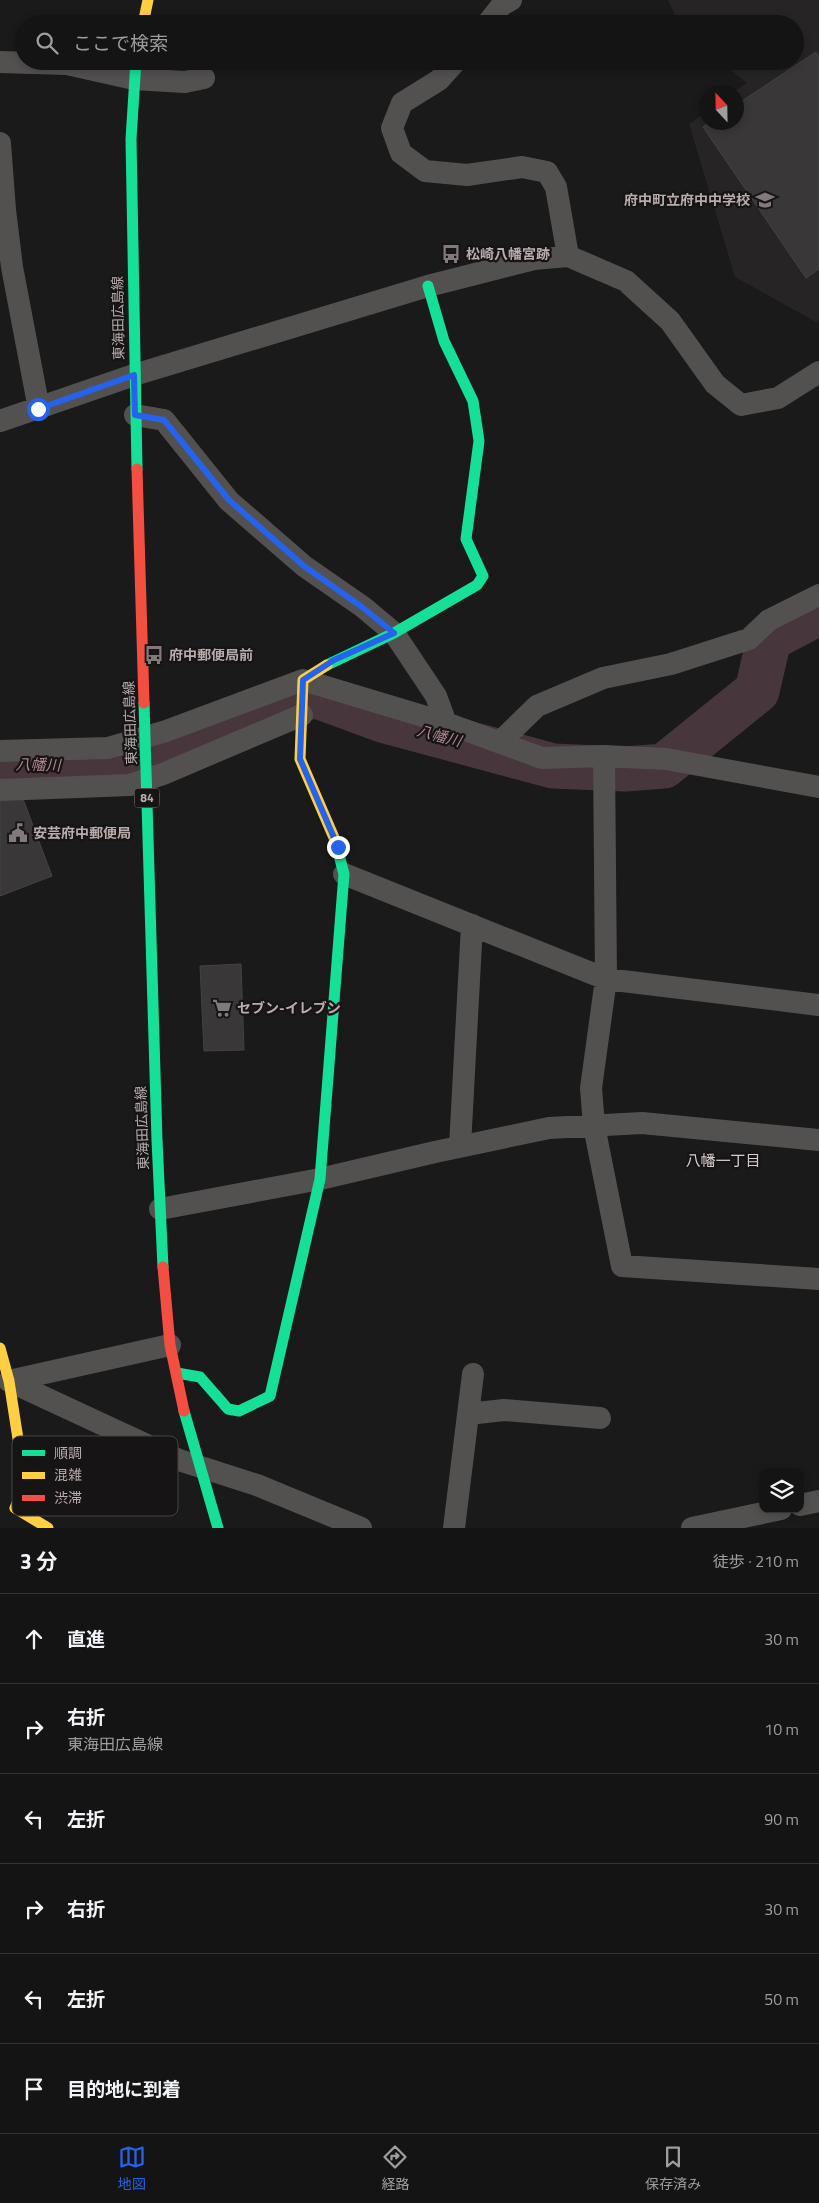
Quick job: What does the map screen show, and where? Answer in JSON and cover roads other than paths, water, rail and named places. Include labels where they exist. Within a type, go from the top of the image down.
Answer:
[{"type":"main road","points":[[145,15],[148,0]]},
{"type":"main road","name":"東海田広島線","points":[[135,70],[131,139],[134,375],[160,1209],[164,1284],[170,1345],[187,1425],[218,1528]]},
{"type":"main road","points":[[176,1373],[200,1378],[228,1409],[239,1411],[270,1396],[320,1178],[344,874],[338,847],[300,759],[303,680],[334,660],[394,633],[477,585],[484,576],[466,539],[479,441],[473,401],[444,341],[428,286]]},
{"type":"main road","points":[[0,1348],[9,1381],[18,1436]]},
{"type":"main road","points":[[30,1516],[48,1528]]},
{"type":"street","points":[[494,15],[502,4],[511,0]]},
{"type":"street","points":[[0,62],[15,62]]},
{"type":"street","points":[[135,70],[185,82],[204,78]]},
{"type":"street","points":[[448,70],[439,80],[402,103],[392,128],[401,153],[425,171],[467,176],[522,167],[547,172],[556,187],[568,256]]},
{"type":"street","points":[[0,144],[4,235],[38,409]]},
{"type":"street","points":[[0,421],[134,375],[428,286],[534,259],[568,256],[626,281],[670,321],[715,384],[742,405],[778,398],[819,372]]},
{"type":"street","points":[[135,415],[164,420],[229,500],[304,566],[362,607],[394,633],[436,696],[446,723]]},
{"type":"street","points":[[500,742],[537,706],[603,678],[671,664],[749,640],[768,620],[819,595]]},
{"type":"street","points":[[0,751],[108,748],[145,738],[303,680],[446,723],[542,758],[604,756],[666,759],[819,787]]},
{"type":"street","points":[[0,790],[130,784],[163,774],[302,715]]},
{"type":"street","points":[[604,756],[606,978],[591,1088],[594,1126],[622,1266],[819,1279]]},
{"type":"street","points":[[344,874],[606,978],[819,1005]]},
{"type":"street","points":[[460,1146],[472,925]]},
{"type":"street","points":[[160,1209],[320,1178],[549,1128],[642,1123],[819,1140]]},
{"type":"street","points":[[9,1381],[170,1345]]},
{"type":"street","points":[[454,1528],[473,1374]]},
{"type":"street","points":[[9,1381],[127,1436]]},
{"type":"street","points":[[468,1414],[504,1410],[600,1418]]},
{"type":"street","points":[[178,1460],[257,1485],[361,1528]]},
{"type":"street","points":[[804,1504],[819,1501]]},
{"type":"street","points":[[692,1528],[762,1513]]},
{"type":"waterway","name":"八幡川","points":[[0,765],[110,766],[133,762],[221,733],[314,695],[382,720],[553,766],[625,769],[664,766],[757,691],[769,639],[819,613]]},
{"type":"place","name":"府中町立府中中学校","points":[[765,200]]},
{"type":"place","name":"松崎八幡宮跡","points":[[451,254]]},
{"type":"place","name":"府中郵便局前","points":[[154,655]]},
{"type":"place","name":"安芸府中郵便局","points":[[18,833]]},
{"type":"place","name":"セブン-イレブン","points":[[222,1008]]},
{"type":"district","name":"八幡一丁目","points":[[723,1161]]}]
